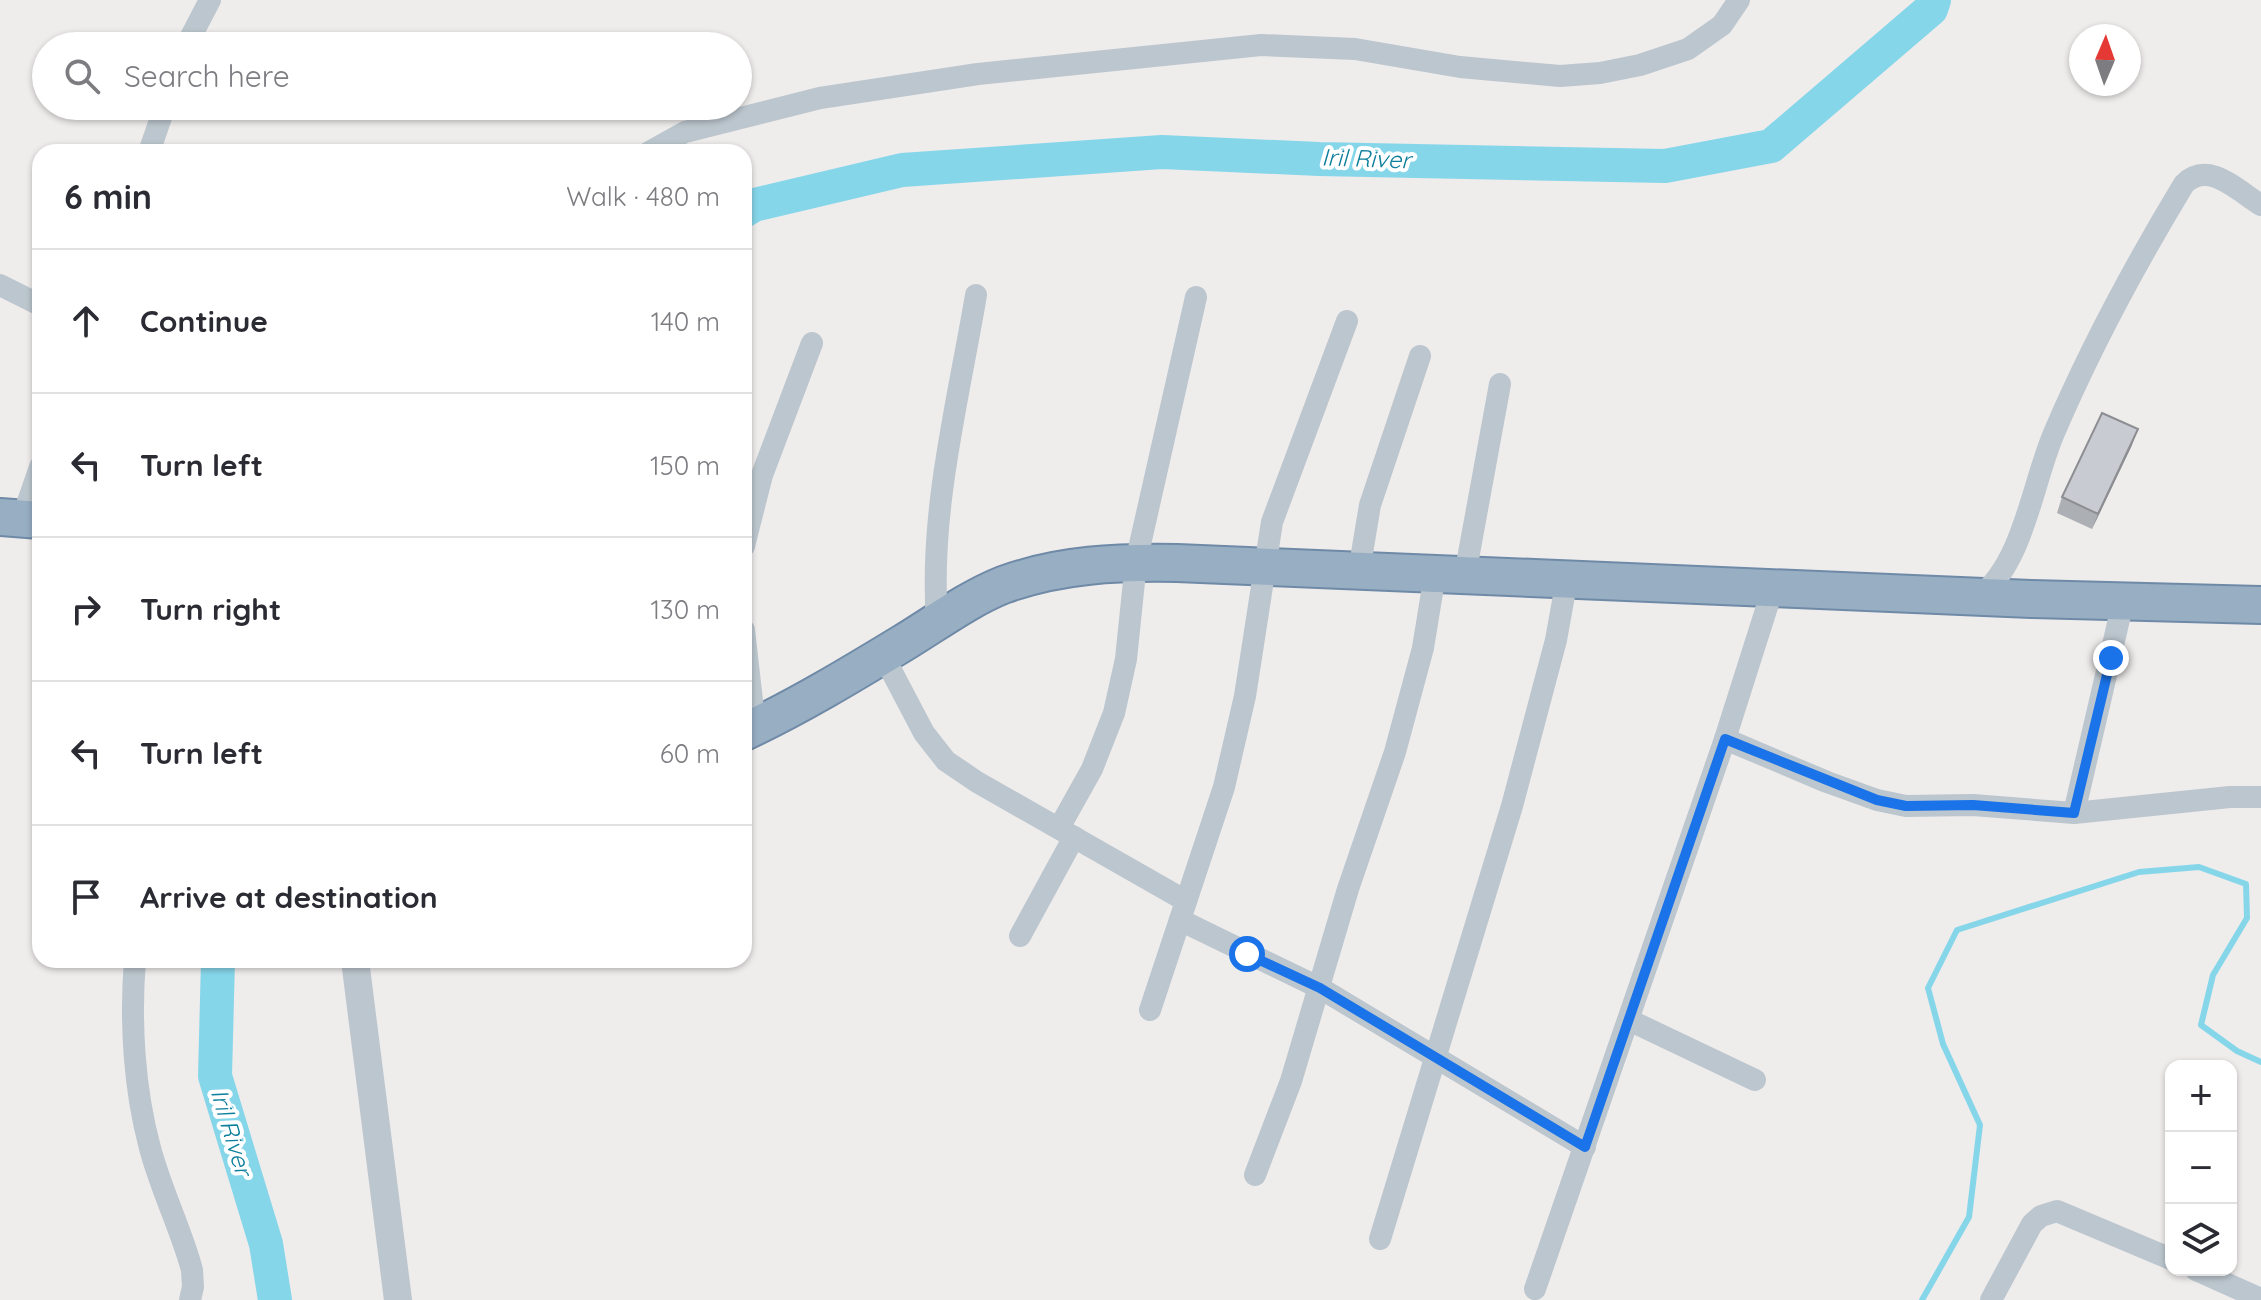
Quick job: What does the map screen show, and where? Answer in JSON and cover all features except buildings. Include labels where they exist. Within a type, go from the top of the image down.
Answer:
[{"type":"highway","points":[[752,727],[1002,586],[1082,565],[1136,562],[1979,597],[2261,605]]},
{"type":"street","points":[[193,32],[210,0]]},
{"type":"street","points":[[752,115],[820,98],[978,74],[1261,45],[1355,49],[1460,67],[1560,76],[1600,73],[1640,65],[1688,49],[1722,25],[1739,0]]},
{"type":"street","points":[[152,144],[160,120]]},
{"type":"street","points":[[663,144],[685,132],[733,120]]},
{"type":"street","points":[[1979,597],[1995,585],[2012,554],[2053,434],[2105,328],[2184,184],[2195,176],[2213,175],[2261,205]]},
{"type":"street","points":[[0,285],[32,301]]},
{"type":"street","points":[[937,621],[934,565],[938,520],[976,295]]},
{"type":"street","points":[[1020,936],[1114,713],[1126,659],[1136,562],[1196,297]]},
{"type":"street","points":[[1150,1010],[1224,787],[1245,696],[1272,522],[1347,321]]},
{"type":"street","points":[[752,514],[762,475],[812,343]]},
{"type":"street","points":[[1359,571],[1370,505],[1420,356]]},
{"type":"street","points":[[1255,1175],[1291,1081],[1348,889],[1395,752],[1423,648],[1450,574],[1500,384]]},
{"type":"street","points":[[21,519],[32,489]]},
{"type":"street","points":[[1380,1239],[1512,806],[1556,640],[1567,579]]},
{"type":"street","points":[[1535,1289],[1725,739],[1773,588]]},
{"type":"street","points":[[2074,813],[2123,602]]},
{"type":"street","points":[[883,655],[924,733],[946,761],[1066,833],[1183,911],[1320,988],[1585,1147]]},
{"type":"street","points":[[1725,739],[1877,800],[1906,806],[1973,805],[2074,813],[2230,797],[2261,797]]},
{"type":"street","points":[[134,968],[140,1099],[150,1148],[192,1270],[190,1300]]},
{"type":"street","points":[[356,968],[398,1300]]},
{"type":"street","points":[[1629,1020],[1755,1080]]},
{"type":"street","points":[[1991,1300],[2032,1224],[2048,1213],[2057,1211],[2165,1256]]},
{"type":"street","points":[[2209,1276],[2261,1299]]},
{"type":"waterway","name":"Iril River","points":[[752,206],[902,170],[1162,152],[1319,159],[1665,166],[1771,146],[1931,9],[1934,0]]},
{"type":"waterway","points":[[1922,1300],[1969,1217],[1980,1125],[1943,1044],[1928,988],[1957,930],[2139,872],[2199,867],[2246,884],[2247,918],[2213,975],[2201,1025],[2237,1051],[2261,1062]]},
{"type":"waterway","name":"Iril River","points":[[218,968],[215,1076],[266,1244],[275,1300]]},
{"type":"route","points":[[1247,954],[1320,988],[1585,1147],[1725,739],[1877,800],[1906,806],[1973,805],[2074,813],[2111,658]]}]
